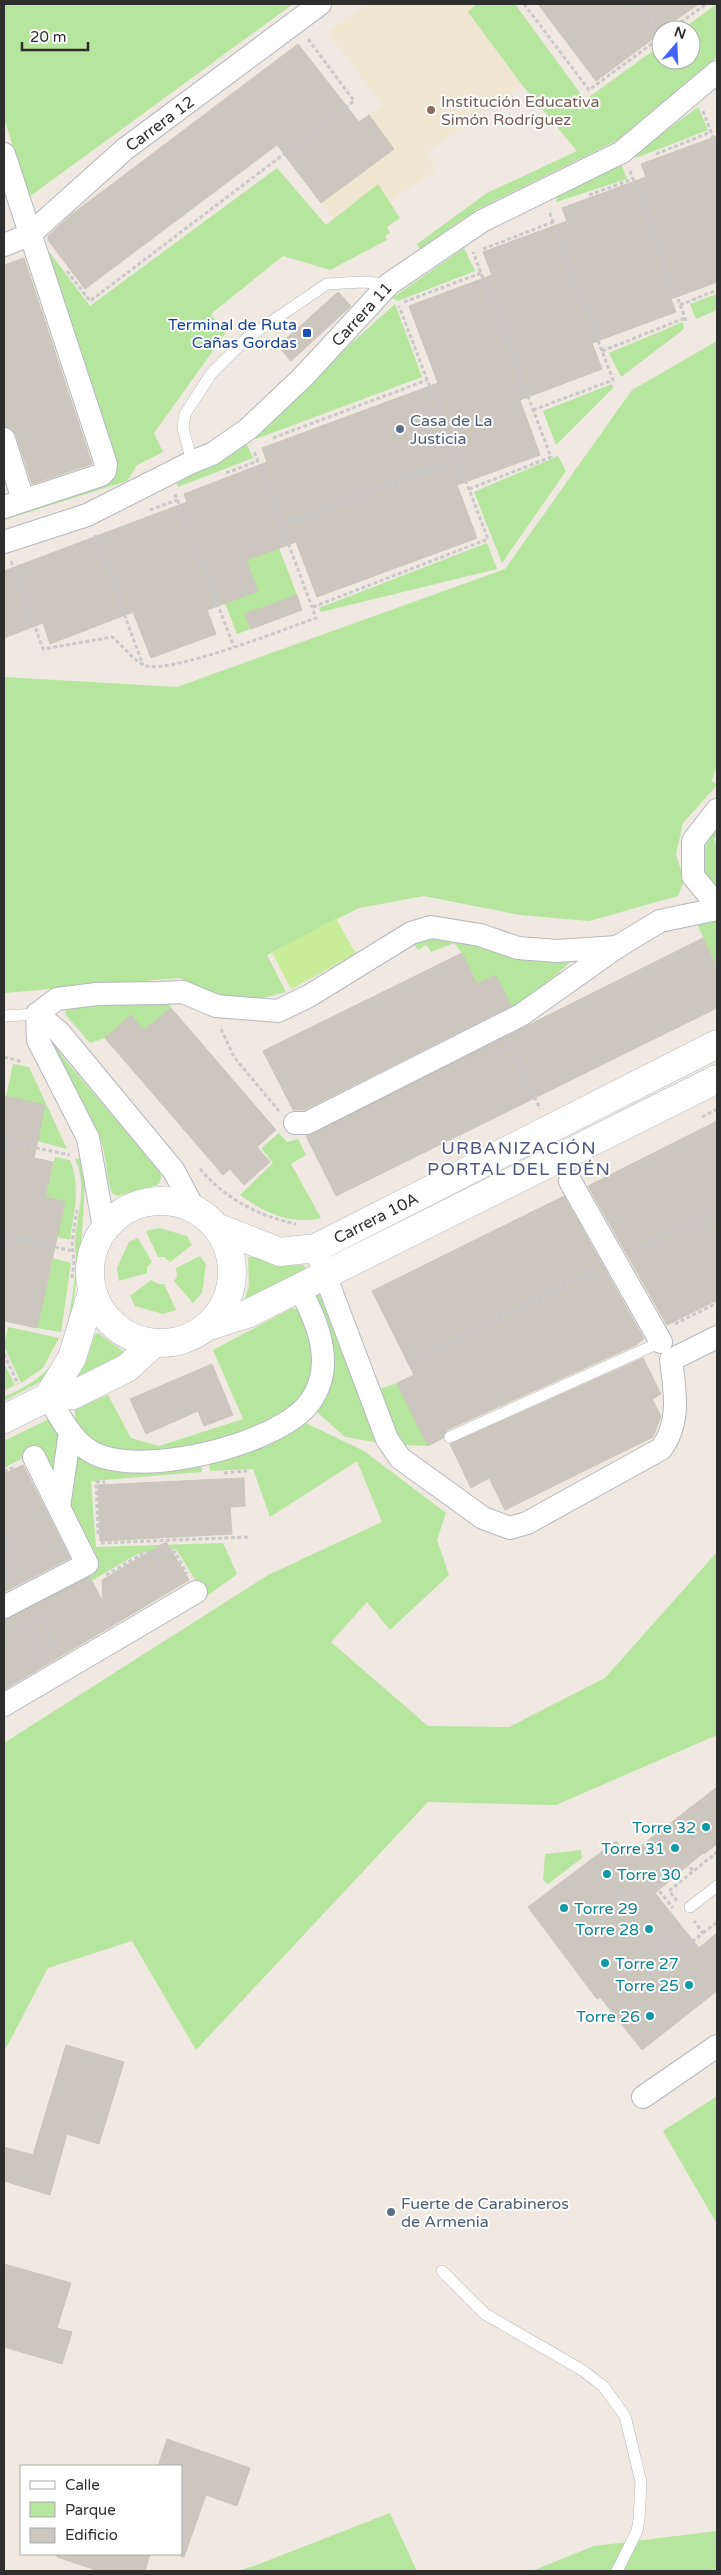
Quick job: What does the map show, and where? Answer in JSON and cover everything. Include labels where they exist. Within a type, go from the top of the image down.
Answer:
[{"type":"street","name":"Carrera 12","points":[[4,245],[29,235],[125,150],[320,4]]},
{"type":"street","name":"Carrera 11","points":[[7,550],[212,454],[248,428],[303,377],[389,284],[465,232],[622,152],[717,72]]},
{"type":"street","points":[[4,154],[29,235],[106,464],[105,471],[100,475],[13,503],[4,439]]},
{"type":"street","points":[[717,810],[693,841],[693,876],[717,905]]},
{"type":"street","points":[[295,1123],[307,1123],[522,1015],[617,947],[660,921],[717,909]]},
{"type":"street","points":[[37,1014],[58,999],[97,994],[183,992],[216,1006],[278,1011],[309,996],[411,933],[431,927],[480,935],[518,948],[557,951],[617,947]]},
{"type":"street","points":[[37,1014],[59,1032],[174,1172],[194,1209]]},
{"type":"street","points":[[37,1014],[38,1040],[88,1138],[104,1228]]},
{"type":"street","name":"Carrera 10A","points":[[216,1227],[280,1252],[316,1248],[717,1044]]},
{"type":"street","points":[[82,1286],[105,1317],[127,1335],[154,1343],[182,1340],[206,1327],[247,1314],[717,1079]]},
{"type":"street","points":[[316,1248],[387,1439],[400,1458],[482,1518],[510,1528],[527,1523],[661,1449],[666,1442],[676,1404],[663,1346],[570,1181]]},
{"type":"street","points":[[4,1419],[72,1358],[82,1286],[98,1238],[115,1216],[140,1204],[168,1201],[194,1209],[216,1227],[229,1252],[232,1279],[224,1306],[206,1327]]},
{"type":"street","points":[[38,1390],[70,1432],[90,1451],[108,1458],[144,1463],[204,1454],[249,1440],[294,1418],[311,1401],[324,1364],[321,1339],[314,1314],[299,1288]]},
{"type":"street","points":[[663,1346],[717,1337]]},
{"type":"street","points":[[38,1390],[73,1395],[127,1368],[154,1343]]},
{"type":"street","points":[[59,1507],[70,1432]]},
{"type":"street","points":[[4,1607],[87,1564],[34,1457]]},
{"type":"street","points":[[4,1705],[196,1592]]},
{"type":"street","points":[[643,2097],[717,2046]]},
{"type":"lane","points":[[192,462],[183,428],[185,414],[211,374],[247,338],[327,284],[362,282],[389,284]]},
{"type":"lane","points":[[4,1016],[37,1014]]},
{"type":"lane","points":[[450,1437],[663,1346]]},
{"type":"lane","points":[[684,1909],[717,1886]]},
{"type":"lane","points":[[442,2270],[485,2314],[582,2370],[603,2386],[625,2416],[641,2482],[637,2531],[617,2571]]},
{"type":"path","points":[[524,4],[589,90],[651,44]]},
{"type":"path","points":[[638,4],[651,20]]},
{"type":"path","points":[[684,20],[706,4]]},
{"type":"path","points":[[90,301],[354,101],[296,22]]},
{"type":"path","points":[[696,90],[717,148]]},
{"type":"path","points":[[652,155],[711,132]]},
{"type":"path","points":[[622,152],[687,323]]},
{"type":"path","points":[[533,410],[613,380],[542,192]]},
{"type":"path","points":[[473,253],[553,222]]},
{"type":"path","points":[[465,232],[551,457],[469,489]]},
{"type":"path","points":[[313,607],[488,538],[398,305],[481,273]]},
{"type":"path","points":[[680,305],[717,290]]},
{"type":"path","points":[[602,352],[685,318]]},
{"type":"path","points":[[270,439],[427,380]]},
{"type":"path","points":[[7,550],[43,649],[112,637],[143,665],[157,668],[234,647],[316,618],[252,446],[248,428]]},
{"type":"path","points":[[282,525],[457,459]]},
{"type":"path","points":[[167,474],[234,647]]},
{"type":"path","points":[[87,514],[143,665]]},
{"type":"path","points":[[216,1006],[222,1031],[234,1058],[286,1119],[295,1123]]},
{"type":"path","points":[[500,1026],[542,1114]]},
{"type":"path","points":[[4,1057],[30,1063]]},
{"type":"path","points":[[4,1141],[71,1155]]},
{"type":"path","points":[[70,1150],[74,1164]]},
{"type":"path","points":[[197,1166],[216,1188],[233,1200],[258,1212],[300,1225]]},
{"type":"path","points":[[78,1204],[73,1251],[74,1262],[82,1286]]},
{"type":"path","points":[[407,1363],[717,1210]]},
{"type":"path","points":[[4,1236],[73,1251]]},
{"type":"path","points":[[663,1346],[717,1303]]},
{"type":"path","points":[[4,1354],[19,1387],[38,1390]]},
{"type":"path","points":[[96,1482],[98,1543],[250,1537]]},
{"type":"path","points":[[4,1539],[31,1592]]},
{"type":"path","points":[[37,1615],[61,1671]]},
{"type":"path","points":[[24,1623],[61,1671]]},
{"type":"path","points":[[678,1852],[694,1871]]},
{"type":"path","points":[[703,1933],[669,1891],[717,1852]]},
{"type":"path","points":[[611,1880],[628,1901]]},
{"type":"path","points":[[568,1913],[585,1934],[652,1882],[674,1910],[684,1909]]},
{"type":"path","points":[[630,1991],[717,1922]]},
{"type":"path","points":[[657,1940],[690,1978]]},
{"type":"path","points":[[614,1974],[646,2012]]},
{"type":"shaded area","name":"Institución Educativa Simón Rodríguez","points":[[367,4],[476,4],[469,12],[522,85],[426,153],[435,171],[390,201],[377,184],[334,219],[295,169],[382,105],[328,32]]},
{"type":"green space","points":[[4,4],[293,4],[29,197],[4,118]]},
{"type":"green space","points":[[476,4],[515,4],[585,100],[651,52],[651,70],[701,70],[701,20],[695,20],[717,4],[717,57],[618,140],[476,210],[420,249],[417,244],[487,193],[577,151],[522,85],[468,12]]},
{"type":"green space","points":[[698,107],[708,130],[636,158],[634,154]]},
{"type":"green space","points":[[620,161],[627,179],[556,202],[557,197]]},
{"type":"green space","points":[[277,168],[326,225],[378,184],[400,218],[387,227],[390,233],[385,236],[387,240],[330,270],[283,256],[211,314],[225,334],[154,433],[163,452],[137,465],[127,481],[4,520],[4,511],[115,475],[33,239],[37,236],[90,306]]},
{"type":"green space","points":[[464,248],[475,271],[398,301],[392,298]]},
{"type":"green space","points":[[717,294],[717,310],[696,319],[690,304]]},
{"type":"green space","points":[[395,304],[422,377],[256,439],[253,432]]},
{"type":"green space","points":[[683,322],[684,329],[621,377],[609,353]]},
{"type":"green space","points":[[717,341],[717,764],[712,781],[717,785],[683,823],[676,854],[684,881],[678,896],[589,921],[520,915],[424,896],[359,908],[267,955],[286,992],[254,1000],[212,993],[180,978],[4,993],[4,677],[177,687],[505,569],[632,390]]},
{"type":"green space","points":[[612,384],[613,388],[556,445],[543,411]]},
{"type":"green space","points":[[242,434],[253,458],[178,487],[174,477]]},
{"type":"green space","points":[[558,456],[566,471],[502,563],[474,492]]},
{"type":"green space","points":[[487,543],[497,569],[321,612],[319,608]]},
{"type":"green space","points":[[279,548],[297,595],[264,607],[270,622],[237,634],[225,603],[258,591],[252,576],[213,572]]},
{"type":"green space","points":[[717,828],[717,837],[714,838],[717,848],[717,891],[706,874],[702,860],[706,845]]},
{"type":"green space","points":[[336,918],[356,954],[291,989],[272,953]]},
{"type":"green space","points":[[717,918],[717,968],[695,919]]},
{"type":"green space","points":[[428,936],[574,959],[519,1007],[511,1007],[496,975],[477,984],[462,953],[454,943],[431,952],[426,945],[418,950],[413,943]]},
{"type":"green space","points":[[168,1002],[171,1008],[144,1030],[131,1015],[105,1038],[90,1043],[65,1014],[67,1005]]},
{"type":"green space","points":[[51,1039],[65,1060],[158,1169],[161,1177],[158,1185],[118,1196],[112,1193],[101,1140],[61,1064]]},
{"type":"green space","points":[[13,1064],[29,1067],[67,1149],[37,1141],[6,1097]]},
{"type":"green space","points":[[279,1133],[287,1142],[298,1139],[306,1155],[291,1164],[321,1218],[310,1220],[288,1219],[268,1212],[240,1195],[273,1163],[261,1148]]},
{"type":"green space","points":[[55,1157],[70,1160],[75,1180],[76,1200],[70,1240],[57,1237],[65,1202],[45,1197]]},
{"type":"green space","points":[[81,1158],[85,1180],[82,1233],[71,1323],[65,1346],[53,1369],[40,1382],[4,1401],[4,1397],[31,1383],[48,1369],[58,1354],[62,1343],[74,1287],[75,1241],[81,1200],[81,1179],[75,1159]]},
{"type":"green space","points":[[159,1228],[187,1236],[192,1245],[170,1262],[164,1257],[158,1257],[146,1231]]},
{"type":"green space","points":[[138,1238],[152,1262],[147,1267],[147,1273],[119,1281],[117,1268],[129,1242]]},
{"type":"green space","points":[[254,1255],[278,1264],[304,1265],[307,1270],[248,1301],[245,1298],[249,1286],[248,1258]]},
{"type":"green space","points":[[200,1256],[206,1264],[202,1293],[193,1303],[174,1281],[177,1276],[176,1268]]},
{"type":"green space","points":[[53,1258],[71,1263],[61,1332],[37,1328]]},
{"type":"green space","points":[[151,1280],[158,1284],[164,1284],[176,1310],[163,1314],[135,1306],[130,1296]]},
{"type":"green space","points":[[335,1281],[380,1389],[397,1383],[428,1446],[386,1444],[345,1437],[317,1412],[332,1372],[333,1354],[328,1332],[312,1294]]},
{"type":"green space","points":[[292,1308],[301,1311],[314,1359],[308,1386],[293,1406],[248,1434],[160,1453],[108,1449],[85,1436],[75,1419],[75,1408],[108,1395],[131,1438],[159,1446],[243,1419],[213,1350]]},
{"type":"green space","points":[[8,1327],[59,1338],[43,1368],[21,1383],[4,1346]]},
{"type":"green space","points":[[98,1333],[123,1351],[124,1356],[78,1381],[75,1376],[87,1358],[95,1334]]},
{"type":"green space","points":[[4,1363],[15,1385],[4,1391]]},
{"type":"green space","points":[[49,1419],[66,1441],[201,1465],[202,1472],[91,1481],[96,1547],[223,1543],[237,1574],[206,1597],[176,1549],[139,1553],[4,1632],[4,1610],[92,1564],[35,1451],[4,1468],[4,1441]]},
{"type":"green space","points":[[304,1422],[364,1451],[446,1513],[437,1540],[449,1575],[390,1630],[367,1602],[331,1642],[428,1726],[509,1727],[605,1678],[717,1552],[717,1735],[556,1805],[428,1802],[196,2050],[132,1941],[48,1968],[4,2052],[4,1743],[268,1575],[382,1522],[357,1461],[270,1517],[253,1469],[210,1471],[209,1463],[252,1452]]},
{"type":"green space","points":[[581,1850],[582,1858],[548,1884],[543,1880],[545,1854]]},
{"type":"green space","points":[[717,2096],[717,2224],[663,2131]]},
{"type":"green space","points":[[390,2513],[417,2571],[237,2571],[254,2566]]},
{"type":"green space","points":[[717,2531],[717,2571],[532,2571],[594,2546]]},
{"type":"building","points":[[538,4],[699,4],[676,20],[651,20],[651,40],[596,81]]},
{"type":"building","points":[[298,44],[359,122],[369,115],[394,149],[321,203],[277,145],[85,289],[48,240],[48,236],[71,215]]},
{"type":"building","points":[[717,136],[717,282],[671,299],[676,312],[592,343],[602,369],[520,400],[540,455],[457,485],[477,538],[317,597],[296,542],[246,560],[258,591],[207,610],[216,634],[151,658],[133,612],[50,644],[43,623],[4,638],[4,571],[187,502],[184,494],[267,462],[262,448],[438,383],[409,306],[492,275],[483,252],[567,221],[562,208],[646,177],[641,164]]},
{"type":"building","points":[[24,258],[92,464],[32,484],[16,435],[12,429],[4,426],[4,265]]},
{"type":"building","name":"Terminal de Ruta Cañas Gordas","points":[[338,292],[351,306],[291,361],[278,346]]},
{"type":"building","points":[[297,595],[302,610],[251,629],[245,614]]},
{"type":"building","points":[[703,938],[717,968],[717,1008],[336,1196],[306,1136]]},
{"type":"building","points":[[462,953],[477,984],[496,975],[511,1006],[304,1110],[293,1110],[263,1051]]},
{"type":"building","points":[[171,1008],[276,1130],[257,1147],[270,1162],[244,1185],[230,1169],[223,1175],[105,1038],[131,1015],[144,1030]]},
{"type":"building","points":[[4,1096],[45,1105],[34,1158],[53,1162],[45,1197],[65,1202],[37,1328],[4,1321]]},
{"type":"building","points":[[717,1121],[717,1300],[667,1325],[588,1186]]},
{"type":"building","points":[[564,1196],[644,1339],[636,1345],[447,1430],[443,1438],[428,1446],[397,1383],[414,1375],[372,1291]]},
{"type":"building","points":[[643,1358],[661,1394],[652,1399],[661,1416],[653,1437],[505,1510],[489,1478],[471,1488],[450,1444]]},
{"type":"building","points":[[212,1364],[233,1415],[204,1426],[198,1411],[146,1434],[130,1399]]},
{"type":"building","points":[[23,1465],[70,1558],[4,1592],[4,1474]]},
{"type":"building","points":[[244,1478],[245,1506],[230,1507],[232,1534],[100,1541],[98,1485]]},
{"type":"building","points":[[166,1542],[189,1580],[4,1690],[4,1620],[90,1577],[103,1602],[102,1580]]},
{"type":"building","points":[[717,1787],[717,1844],[703,1853],[655,1893],[699,1948],[717,1933],[717,1991],[642,2050],[600,1997],[597,1999],[528,1907],[616,1841],[628,1856]]},
{"type":"building","points":[[66,2045],[124,2062],[99,2144],[67,2134],[50,2195],[4,2181],[4,2147],[33,2155]]},
{"type":"building","points":[[4,2264],[71,2283],[57,2328],[72,2332],[62,2364],[4,2347]]},
{"type":"building","points":[[167,2439],[250,2468],[237,2506],[206,2495],[184,2557],[181,2557],[182,2465],[158,2465]]},
{"type":"building","points":[[57,2555],[150,2555],[145,2571],[99,2571],[57,2557]]},
{"type":"place","name":"Institución Educativa Simón Rodríguez","points":[[431,110]]},
{"type":"place","name":"Terminal de Ruta Cañas Gordas","points":[[307,333]]},
{"type":"place","name":"Casa de La Justicia","points":[[400,429]]},
{"type":"place","name":"Torre 32","points":[[706,1827]]},
{"type":"place","name":"Torre 31","points":[[675,1848]]},
{"type":"place","name":"Torre 30","points":[[607,1874]]},
{"type":"place","name":"Torre 29","points":[[564,1908]]},
{"type":"place","name":"Torre 28","points":[[649,1929]]},
{"type":"place","name":"Torre 27","points":[[605,1963]]},
{"type":"place","name":"Torre 25","points":[[689,1985]]},
{"type":"place","name":"Torre 26","points":[[650,2016]]},
{"type":"place","name":"Fuerte de Carabineros de Armenia","points":[[391,2212]]},
{"type":"district","name":"URBANIZACIÓN PORTAL DEL EDÉN","points":[[519,1158]]}]
